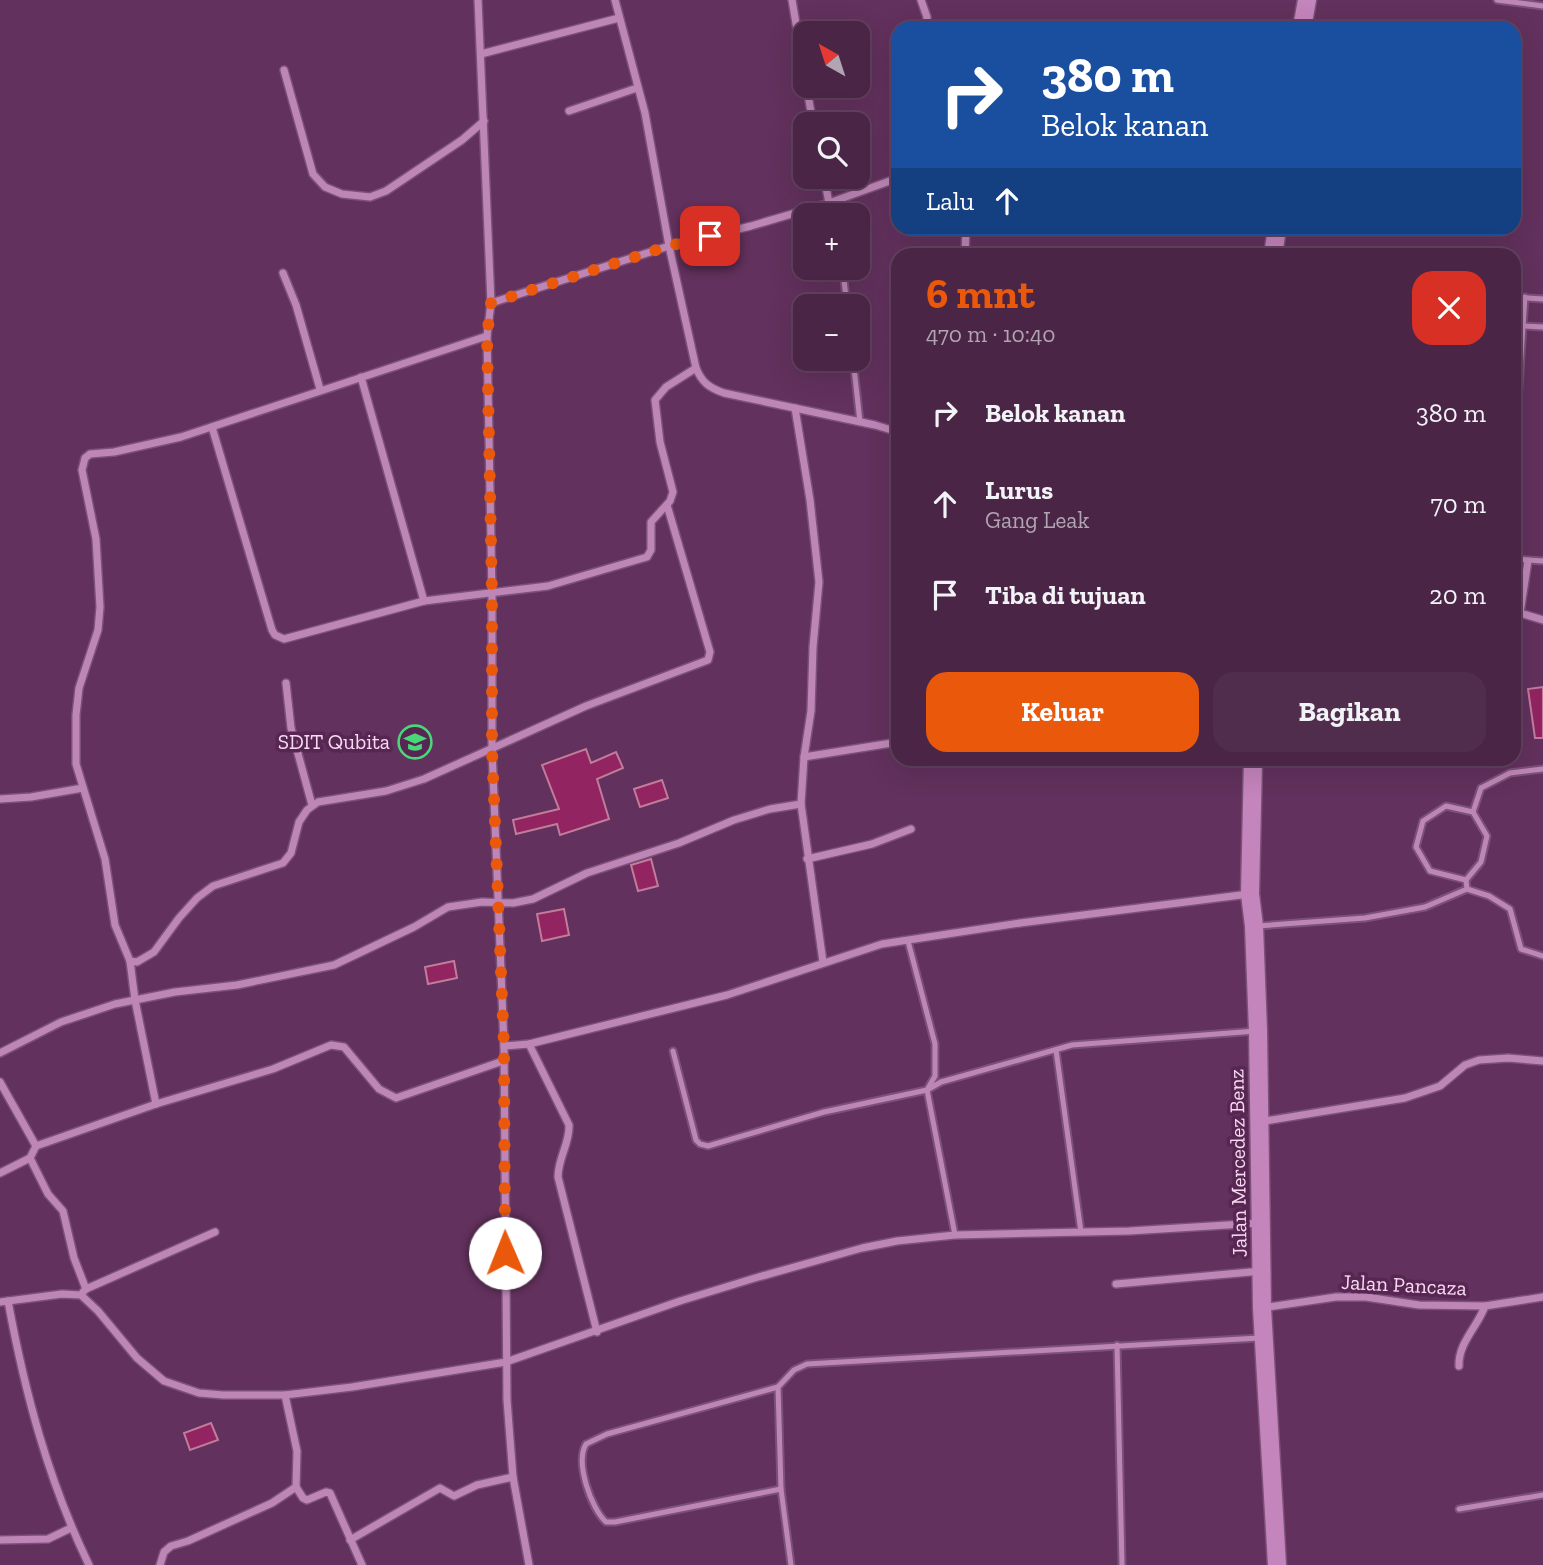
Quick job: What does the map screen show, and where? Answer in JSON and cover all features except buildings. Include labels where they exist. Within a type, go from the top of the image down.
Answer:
[{"type":"main road","points":[[1303,21],[1307,0]]},
{"type":"main road","name":"Jalan Mercedez Benz","points":[[1253,766],[1250,894],[1254,926],[1258,1031],[1262,1308],[1277,1565]]},
{"type":"street","points":[[478,0],[491,303],[487,336],[492,749],[504,1046],[506,1363],[513,1477],[529,1565]]},
{"type":"street","points":[[615,0],[645,113],[669,246],[696,368],[703,382],[715,390],[891,430]]},
{"type":"street","points":[[792,0],[811,112]]},
{"type":"street","points":[[921,0],[926,21]]},
{"type":"street","points":[[481,54],[619,18]]},
{"type":"street","points":[[284,70],[313,174],[325,187],[342,194],[370,197],[386,191],[452,147],[484,121]]},
{"type":"street","points":[[569,111],[637,88]]},
{"type":"street","points":[[826,189],[829,203],[891,181]]},
{"type":"street","points":[[491,303],[669,246],[793,214]]},
{"type":"street","points":[[283,273],[296,305],[320,389]]},
{"type":"street","points":[[156,1104],[130,961],[115,925],[104,859],[76,764],[77,703],[82,676],[97,630],[100,595],[96,539],[82,470],[83,460],[90,454],[132,448],[212,427],[320,389],[487,336]]},
{"type":"street","points":[[212,427],[240,528],[275,635],[279,638],[292,638],[424,601],[548,586],[643,559],[650,554],[651,522],[667,505],[672,497],[673,487],[660,442],[655,400],[666,387],[696,368]]},
{"type":"street","points":[[361,377],[424,601]]},
{"type":"street","points":[[794,408],[810,500],[819,582],[811,711],[800,804],[823,962]]},
{"type":"street","points":[[130,961],[137,962],[153,952],[197,898],[213,886],[284,863],[291,853],[299,822],[312,805],[328,799],[404,786],[586,706],[708,660],[710,652],[667,505]]},
{"type":"street","points":[[1521,606],[1528,561]]},
{"type":"street","points":[[1521,613],[1543,620]]},
{"type":"street","points":[[286,683],[291,728],[312,805]]},
{"type":"street","points":[[804,757],[891,743]]},
{"type":"street","points":[[0,799],[83,788]]},
{"type":"street","points":[[0,1053],[61,1022],[135,1000],[237,985],[334,965],[414,927],[448,907],[482,902],[513,903],[533,899],[587,873],[678,843],[734,820],[770,809],[800,804]]},
{"type":"street","points":[[807,859],[872,844],[911,829]]},
{"type":"street","points":[[504,1046],[529,1044],[727,995],[882,944],[1020,923],[1250,894]]},
{"type":"street","points":[[529,1044],[569,1125],[558,1177],[597,1332]]},
{"type":"street","points":[[0,1173],[30,1158],[36,1146],[156,1104],[273,1069],[331,1045],[344,1047],[379,1089],[396,1098],[503,1061]]},
{"type":"street","points":[[1259,1122],[1405,1098],[1440,1086],[1465,1065],[1479,1060],[1508,1058],[1543,1061]]},
{"type":"street","points":[[0,1082],[36,1146]]},
{"type":"street","points":[[30,1158],[48,1194],[61,1205],[83,1292],[136,1358],[164,1381],[199,1393],[223,1395],[285,1395],[506,1363],[680,1301],[827,1257],[897,1241],[955,1235],[1170,1229],[1262,1223]]},
{"type":"street","points":[[89,1565],[71,1528],[42,1449],[21,1376],[4,1301],[83,1292],[215,1232]]},
{"type":"street","points":[[1116,1284],[1263,1271]]},
{"type":"street","name":"Jalan Pancaza","points":[[1262,1308],[1353,1297],[1403,1304],[1485,1306],[1543,1297]]},
{"type":"street","points":[[1459,1366],[1461,1350],[1485,1306]]},
{"type":"street","points":[[285,1395],[297,1451],[296,1487],[307,1500],[324,1492],[330,1493],[362,1565]]},
{"type":"street","points":[[350,1541],[440,1488],[452,1496],[477,1485],[513,1477]]},
{"type":"street","points":[[160,1565],[163,1555],[171,1545],[188,1541],[272,1503],[296,1487]]},
{"type":"street","points":[[0,1540],[43,1540],[53,1538],[71,1528]]},
{"type":"street","points":[[163,1555],[169,1565]]},
{"type":"lane","points":[[1497,0],[1543,6]]},
{"type":"lane","points":[[1521,298],[1543,299]]},
{"type":"lane","points":[[1521,343],[1525,298]]},
{"type":"lane","points":[[1522,326],[1543,327]]},
{"type":"lane","points":[[854,371],[860,422]]},
{"type":"lane","points":[[1521,560],[1543,561]]},
{"type":"lane","points":[[1473,813],[1481,788],[1510,773],[1543,769]]},
{"type":"lane","points":[[1466,880],[1430,870],[1416,847],[1423,821],[1446,806],[1473,813],[1487,836],[1480,862],[1466,880],[1467,889]]},
{"type":"lane","points":[[1254,926],[1365,918],[1425,906],[1467,889],[1489,896],[1510,909],[1521,949],[1543,956]]},
{"type":"lane","points":[[908,941],[935,1044],[935,1076],[928,1090],[955,1235]]},
{"type":"lane","points":[[673,1051],[696,1140],[704,1145],[824,1112],[928,1090],[941,1082],[1072,1045],[1258,1031]]},
{"type":"lane","points":[[1056,1050],[1081,1232]]},
{"type":"lane","points":[[781,1489],[606,1522],[594,1507],[581,1457],[586,1444],[607,1434],[778,1387],[794,1370],[807,1364],[1264,1337]]},
{"type":"lane","points":[[1117,1345],[1122,1565]]},
{"type":"lane","points":[[778,1387],[781,1489],[791,1565]]},
{"type":"lane","points":[[1460,1509],[1543,1495]]},
{"type":"place","name":"SDIT Qubita","points":[[415,742]]},
{"type":"route","points":[[505,1253],[504,1046],[492,749],[487,336],[491,303],[669,246],[710,236]]}]
